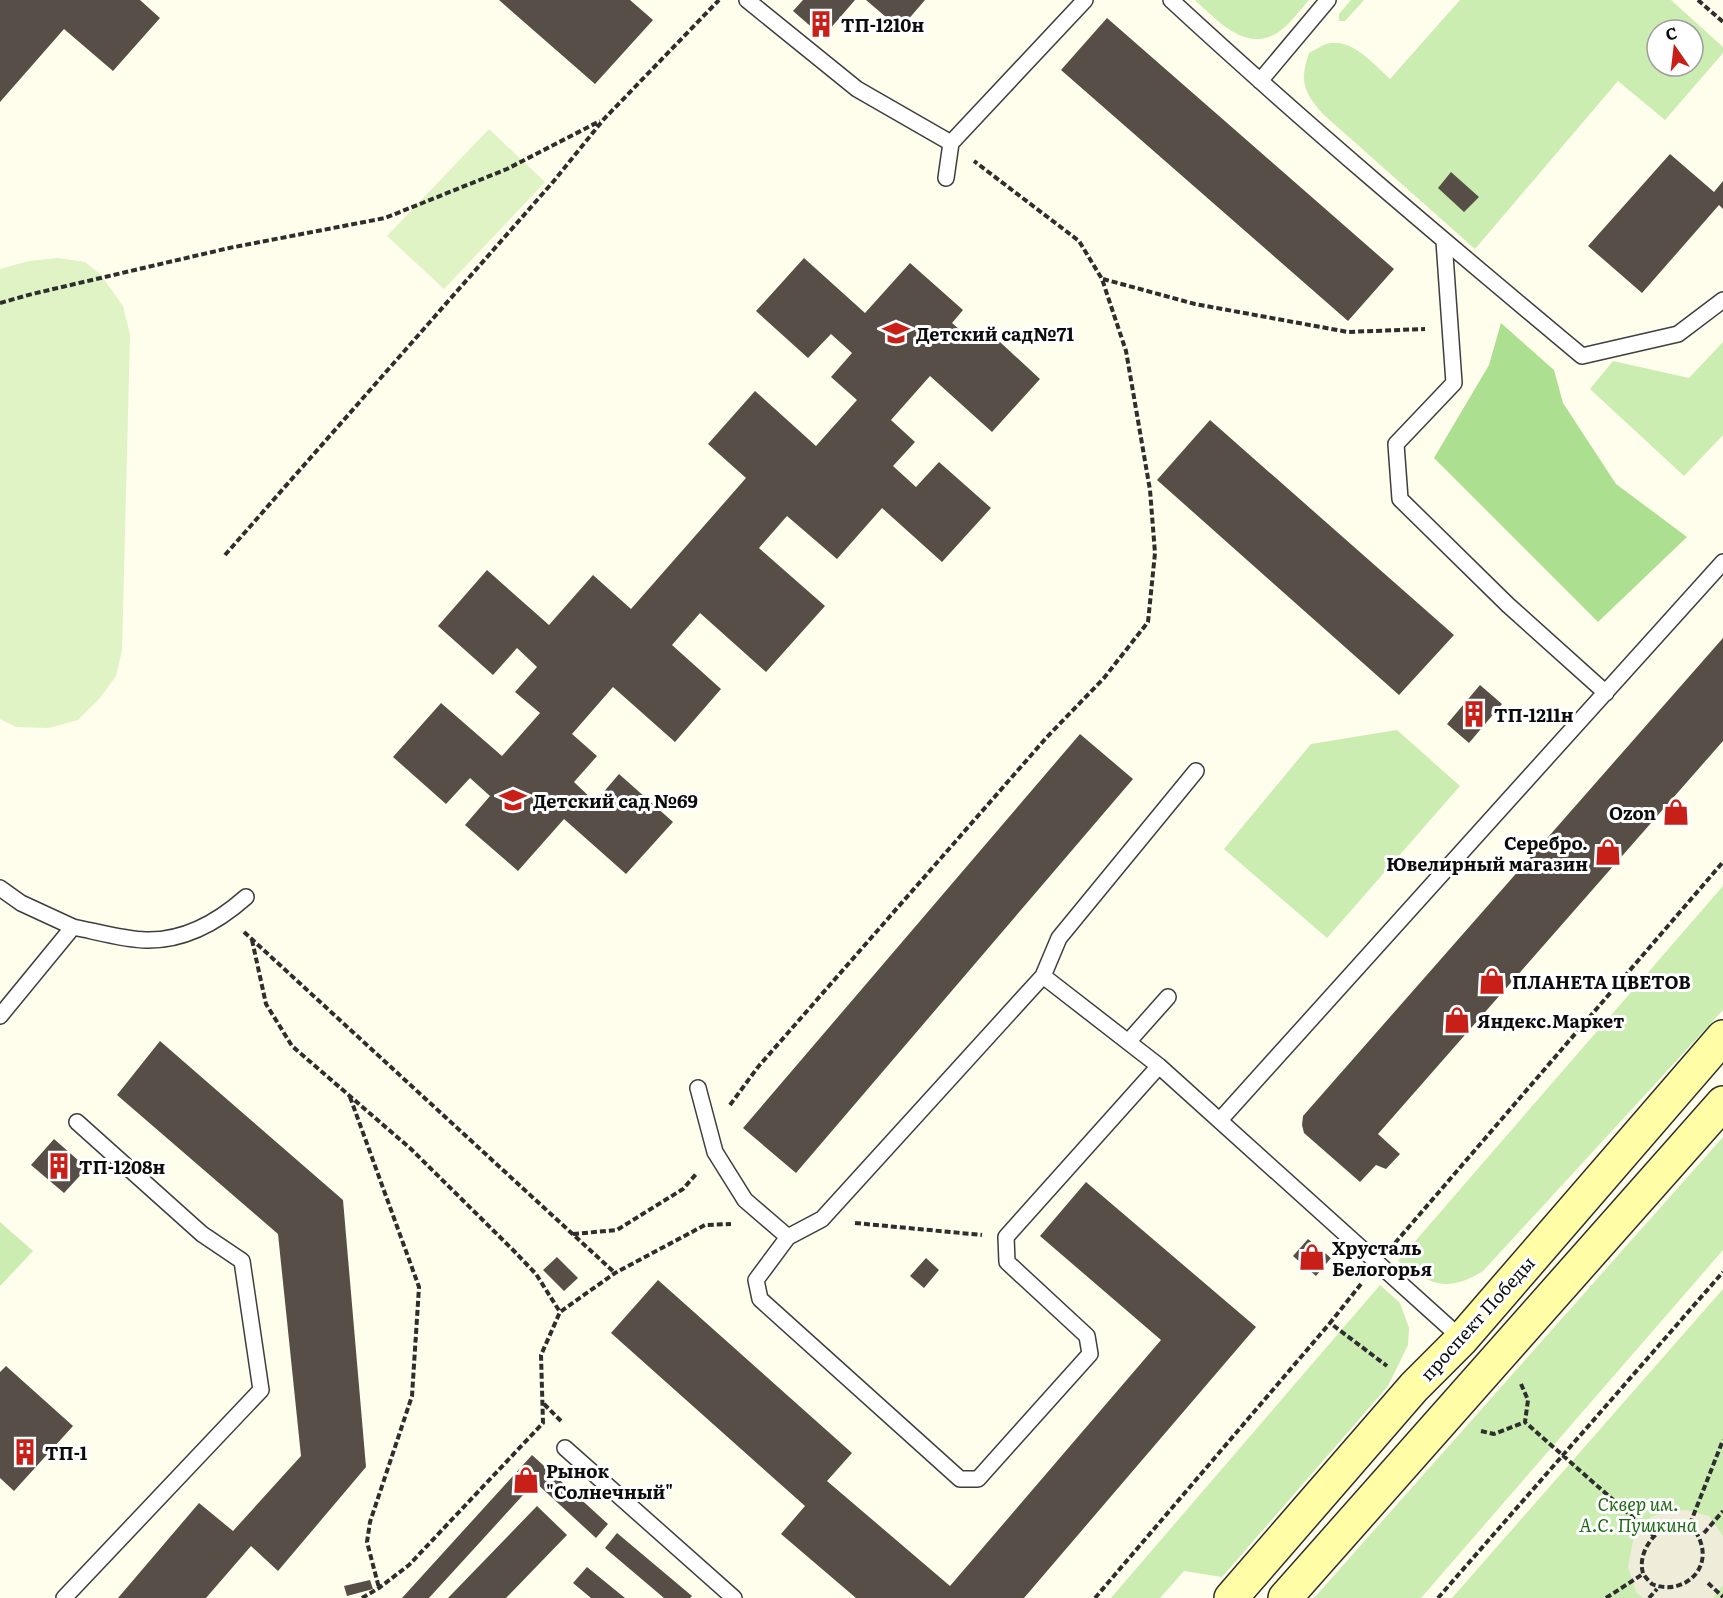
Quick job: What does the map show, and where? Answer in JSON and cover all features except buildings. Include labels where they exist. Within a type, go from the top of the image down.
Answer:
[{"type":"main road","name":"проспект Победы","points":[[1231,1598],[1414,1387],[1461,1339],[1723,1037]]},
{"type":"main road","points":[[1285,1598],[1723,1103]]},
{"type":"lane","points":[[747,0],[857,89],[951,143]]},
{"type":"lane","points":[[946,178],[951,143],[1085,0]]},
{"type":"lane","points":[[1171,0],[1260,81],[1444,241],[1582,356],[1678,334],[1723,300]]},
{"type":"lane","points":[[1260,81],[1328,0]]},
{"type":"lane","points":[[1444,241],[1454,383],[1396,444],[1400,499],[1508,605],[1606,693]]},
{"type":"lane","points":[[1220,1120],[1723,561]]},
{"type":"lane","points":[[1159,1066],[1006,1237],[1007,1262],[1087,1336],[1090,1354],[978,1479],[960,1479],[760,1299],[756,1280],[788,1236],[822,1219],[1044,976],[1059,938],[1196,771]]},
{"type":"lane","points":[[0,888],[21,903],[73,927],[146,940],[187,934],[225,915],[246,897]]},
{"type":"lane","points":[[0,1016],[73,927]]},
{"type":"lane","points":[[1044,976],[1159,1066],[1379,1262],[1461,1339]]},
{"type":"lane","points":[[1128,1042],[1168,997]]},
{"type":"lane","points":[[698,1088],[715,1152],[745,1200],[788,1236]]},
{"type":"lane","points":[[64,1598],[261,1390],[242,1261],[202,1234],[77,1122]]},
{"type":"lane","points":[[565,1448],[734,1598]]},
{"type":"path","points":[[225,555],[553,182],[604,119],[719,0]]},
{"type":"path","points":[[1698,0],[1723,22]]},
{"type":"path","points":[[0,303],[229,248],[385,218],[507,169],[604,119]]},
{"type":"path","points":[[573,1234],[616,1230],[683,1189],[724,1141],[725,1112],[758,1067],[1047,737],[1104,678],[1148,622],[1155,553],[1150,490],[1126,351],[1102,279],[1079,241],[951,143]]},
{"type":"path","points":[[1102,279],[1195,304],[1348,333],[1450,328]]},
{"type":"path","points":[[1095,1598],[1330,1323],[1379,1262],[1723,862]]},
{"type":"path","points":[[225,915],[615,1273]]},
{"type":"path","points":[[252,939],[266,1004],[292,1046],[411,1149],[513,1250],[536,1274],[560,1312]]},
{"type":"path","points":[[350,1097],[419,1287],[412,1396],[370,1522],[368,1542],[379,1588]]},
{"type":"path","points":[[822,1219],[1006,1237]]},
{"type":"path","points":[[362,1598],[409,1565],[543,1423],[541,1355],[560,1312],[615,1273],[705,1224],[772,1223]]},
{"type":"path","points":[[1438,1598],[1723,1272]]},
{"type":"path","points":[[1330,1323],[1414,1387]]},
{"type":"path","points":[[1518,1377],[1528,1400],[1525,1422]]},
{"type":"path","points":[[1448,1413],[1474,1429],[1494,1434],[1525,1422]]},
{"type":"path","points":[[1525,1422],[1654,1536]]},
{"type":"path","points":[[1690,1524],[1723,1440]]},
{"type":"path","points":[[1704,1533],[1723,1511]]},
{"type":"path","points":[[1668,1594],[1657,1589],[1643,1574],[1643,1555],[1654,1536],[1671,1525],[1690,1524],[1704,1533],[1710,1543]]},
{"type":"path","points":[[1606,1598],[1643,1574]]},
{"type":"path","points":[[1703,1587],[1712,1575]]},
{"type":"path","points":[[1708,1583],[1723,1597]]},
{"type":"path","points":[[1649,1598],[1657,1589]]},
{"type":"green space","points":[[1195,0],[1309,0],[1280,31],[1268,37],[1256,39],[1233,32]]},
{"type":"green space","points":[[1351,0],[1364,0],[1345,21],[1339,21],[1339,14]]},
{"type":"green space","points":[[1460,0],[1671,0],[1691,18],[1645,18],[1645,78],[1701,78],[1665,120],[1618,81],[1475,249],[1324,115],[1305,87],[1304,72],[1309,53],[1326,44],[1345,44],[1369,59],[1390,79]]},
{"type":"green space","points":[[1705,31],[1723,47],[1723,53],[1705,74]]},
{"type":"green space","points":[[489,129],[545,182],[444,289],[387,236]]},
{"type":"green space","points":[[58,258],[85,262],[101,275],[123,306],[130,335],[122,650],[116,676],[100,698],[78,720],[49,728],[16,727],[0,719],[0,269],[29,261]]},
{"type":"green space","points":[[1501,323],[1554,370],[1563,403],[1616,484],[1687,537],[1598,622],[1434,458],[1489,365]]},
{"type":"green space","points":[[1723,342],[1723,435],[1684,476],[1590,389],[1613,361],[1689,378]]},
{"type":"green space","points":[[1397,730],[1460,786],[1327,938],[1224,849],[1311,744]]},
{"type":"green space","points":[[1723,886],[1723,1010],[1483,1271],[1458,1282],[1439,1283],[1420,1276],[1398,1261]]},
{"type":"green space","points":[[1723,1137],[1723,1250],[1421,1598],[1314,1598]]},
{"type":"green space","points":[[0,1222],[33,1251],[0,1286]]},
{"type":"green space","points":[[1380,1285],[1400,1303],[1409,1328],[1408,1345],[1388,1386],[1222,1577],[1184,1571],[1160,1598],[1111,1598]]},
{"type":"green space","name":"Сквер им. А.С. Пушкина","points":[[1723,1289],[1723,1598],[1452,1598]]},
{"type":"shaded area","points":[[1686,1510],[1709,1516],[1723,1536],[1723,1585],[1713,1598],[1643,1598],[1636,1592],[1628,1567],[1634,1536],[1651,1517],[1671,1511]]},
{"type":"place","name":"ТП-1210н","points":[[821,24]]},
{"type":"place","name":"Детский сад№71","points":[[896,333]]},
{"type":"place","name":"ТП-1211н","points":[[1474,714]]},
{"type":"place","name":"Детский сад №69","points":[[513,800]]},
{"type":"place","name":"Ozon","points":[[1676,812]]},
{"type":"place","name":"Серебро. Ювелирный магазин","points":[[1608,852]]},
{"type":"place","name":"ПЛАНЕТА ЦВЕТОВ","points":[[1492,981]]},
{"type":"place","name":"Яндекс.Маркет","points":[[1457,1020]]},
{"type":"place","name":"ТП-1208н","points":[[59,1166]]},
{"type":"place","name":"Хрусталь Белогорья","points":[[1312,1257]]},
{"type":"place","name":"ТП-1","points":[[25,1452]]},
{"type":"place","name":"Рынок \"Солнечный\"","points":[[526,1480]]}]
